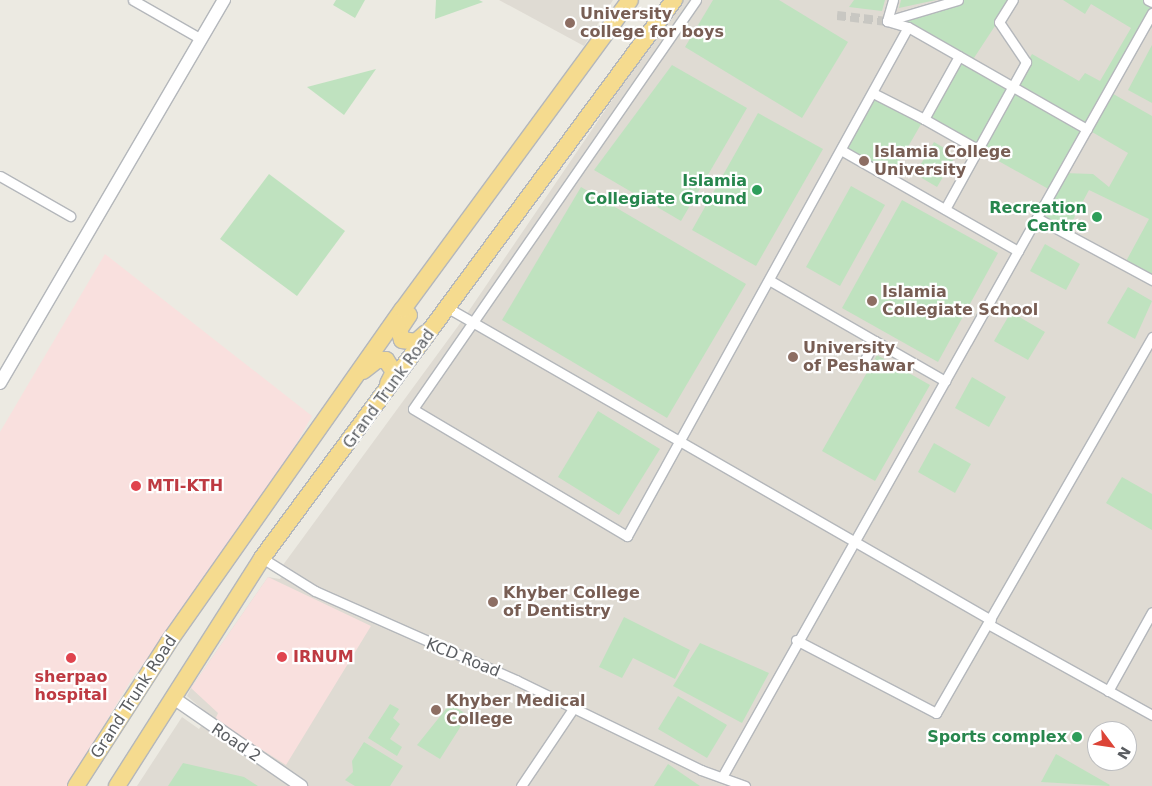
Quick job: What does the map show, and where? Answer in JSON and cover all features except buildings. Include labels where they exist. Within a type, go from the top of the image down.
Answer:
[{"type":"highway","name":"Grand Trunk Road","points":[[76,786],[168,643],[443,254],[630,0]]},
{"type":"highway","name":"Grand Trunk Road","points":[[117,786],[262,558],[378,404],[674,0]]},
{"type":"highway","points":[[443,254],[402,324],[400,336],[406,343],[416,342],[447,309]]},
{"type":"highway","points":[[338,402],[369,366],[386,360],[394,372],[378,404]]},
{"type":"street","points":[[134,0],[201,39]]},
{"type":"street","points":[[696,0],[668,45],[471,322],[412,409],[627,536],[908,28]]},
{"type":"street","points":[[887,21],[893,0]]},
{"type":"street","points":[[887,21],[958,0]]},
{"type":"street","points":[[944,209],[1013,87],[1026,59],[999,22],[1013,0]]},
{"type":"street","points":[[1148,0],[1152,2]]},
{"type":"street","points":[[0,383],[222,1]]},
{"type":"street","points":[[722,777],[796,640],[854,543],[1152,13]]},
{"type":"street","points":[[887,21],[908,28],[1087,129]]},
{"type":"street","points":[[924,119],[959,56]]},
{"type":"street","points":[[873,92],[977,150]]},
{"type":"street","points":[[841,150],[1018,251]]},
{"type":"street","points":[[0,176],[70,216]]},
{"type":"street","points":[[1037,218],[1152,280]]},
{"type":"street","points":[[769,280],[945,381]]},
{"type":"street","points":[[447,309],[1152,715]]},
{"type":"street","points":[[796,640],[936,713],[1152,337]]},
{"type":"street","points":[[863,363],[876,341]]},
{"type":"street","name":"KCD Road","points":[[262,558],[315,592],[516,680],[572,710],[745,786]]},
{"type":"street","points":[[1108,690],[1152,612]]},
{"type":"street","name":"Road 2","points":[[169,703],[288,786]]},
{"type":"street","name":"Road 2","points":[[169,703],[301,786]]},
{"type":"street","points":[[521,786],[572,710]]},
{"type":"shaded area","name":"University college for boys","points":[[499,0],[613,0],[584,46]]},
{"type":"shaded area","name":"University of Peshawar","points":[[680,0],[1152,0],[1152,786],[137,786],[182,717],[199,729],[209,715],[187,696],[268,577],[280,579],[283,574],[283,565],[464,318]]},
{"type":"shaded area","name":"MTI-KTH","points":[[105,254],[312,416],[242,540],[133,677],[67,786],[0,786],[0,432]]},
{"type":"shaded area","name":"IRNUM","points":[[268,577],[371,626],[286,765],[215,720],[218,713],[191,688]]},
{"type":"green space","points":[[336,0],[365,0],[355,18],[333,5]]},
{"type":"green space","points":[[436,0],[479,0],[483,2],[435,19]]},
{"type":"green space","points":[[713,0],[779,0],[848,42],[802,118],[685,47]]},
{"type":"green space","points":[[854,0],[885,0],[882,11],[849,7]]},
{"type":"green space","points":[[901,0],[936,0],[899,8]]},
{"type":"green space","points":[[957,0],[1012,0],[972,61],[1014,85],[1032,54],[1079,81],[1085,73],[1100,81],[1131,28],[1091,4],[1085,14],[1063,0],[1152,0],[1152,28],[1146,24],[1108,91],[1152,116],[1152,280],[1124,265],[1149,219],[1089,190],[1066,233],[1037,218],[1052,191],[924,119],[960,55],[895,18]],"holes":[[[1087,129],[1128,153],[1109,187],[1093,174],[1063,173]]]},
{"type":"green space","points":[[1152,45],[1152,103],[1128,90]]},
{"type":"green space","points":[[672,65],[747,108],[681,221],[594,170]]},
{"type":"green space","points":[[376,69],[344,115],[307,87]]},
{"type":"green space","points":[[873,93],[924,119],[890,178],[841,150]]},
{"type":"green space","name":"Islamia Collegiate Ground","points":[[758,113],[823,149],[756,266],[692,230]]},
{"type":"green space","points":[[934,142],[956,155],[937,187],[915,174]]},
{"type":"green space","points":[[269,174],[345,231],[297,296],[220,239]]},
{"type":"green space","points":[[851,186],[885,205],[840,286],[806,267]]},
{"type":"green space","points":[[581,187],[746,284],[667,418],[502,320]]},
{"type":"green space","points":[[902,200],[998,253],[938,362],[842,308]]},
{"type":"green space","points":[[1045,244],[1080,264],[1066,290],[1030,271]]},
{"type":"green space","points":[[1128,287],[1152,301],[1135,339],[1107,323]]},
{"type":"green space","points":[[1011,312],[1045,332],[1028,360],[994,341]]},
{"type":"green space","points":[[877,355],[930,385],[875,481],[822,451]]},
{"type":"green space","points":[[972,377],[1006,397],[989,427],[955,408]]},
{"type":"green space","points":[[598,411],[660,449],[619,515],[558,477]]},
{"type":"green space","points":[[934,443],[971,464],[955,493],[918,472]]},
{"type":"green space","points":[[1122,477],[1152,494],[1152,530],[1106,503]]},
{"type":"green space","points":[[624,617],[690,650],[675,679],[633,658],[622,678],[599,667]]},
{"type":"green space","points":[[700,643],[769,673],[742,723],[673,686]]},
{"type":"green space","points":[[678,696],[727,725],[707,758],[658,729]]},
{"type":"green space","points":[[390,704],[399,709],[393,718],[400,724],[390,739],[402,747],[397,756],[368,738]]},
{"type":"green space","points":[[450,704],[468,715],[440,759],[417,745]]},
{"type":"green space","points":[[364,742],[403,766],[390,786],[355,786],[345,780],[353,772],[352,761]]},
{"type":"green space","points":[[1056,754],[1110,785],[1041,782]]},
{"type":"green space","points":[[183,763],[244,777],[258,786],[168,786]]},
{"type":"green space","points":[[668,764],[700,786],[654,786]]},
{"type":"tunnel","points":[[837,15],[887,21]]},
{"type":"place","name":"University college for boys","points":[[570,23]]},
{"type":"place","name":"Islamia College University","points":[[864,161]]},
{"type":"place","name":"Islamia Collegiate Ground","points":[[757,190]]},
{"type":"place","name":"Recreation Centre","points":[[1097,217]]},
{"type":"place","name":"Islamia Collegiate School","points":[[872,301]]},
{"type":"place","name":"University of Peshawar","points":[[793,357]]},
{"type":"place","name":"MTI-KTH","points":[[136,486]]},
{"type":"place","name":"Khyber College of Dentistry","points":[[493,602]]},
{"type":"place","name":"IRNUM","points":[[282,657]]},
{"type":"place","name":"sherpao hospital","points":[[71,658]]},
{"type":"place","name":"Khyber Medical College","points":[[436,710]]},
{"type":"place","name":"Sports complex","points":[[1077,737]]}]
